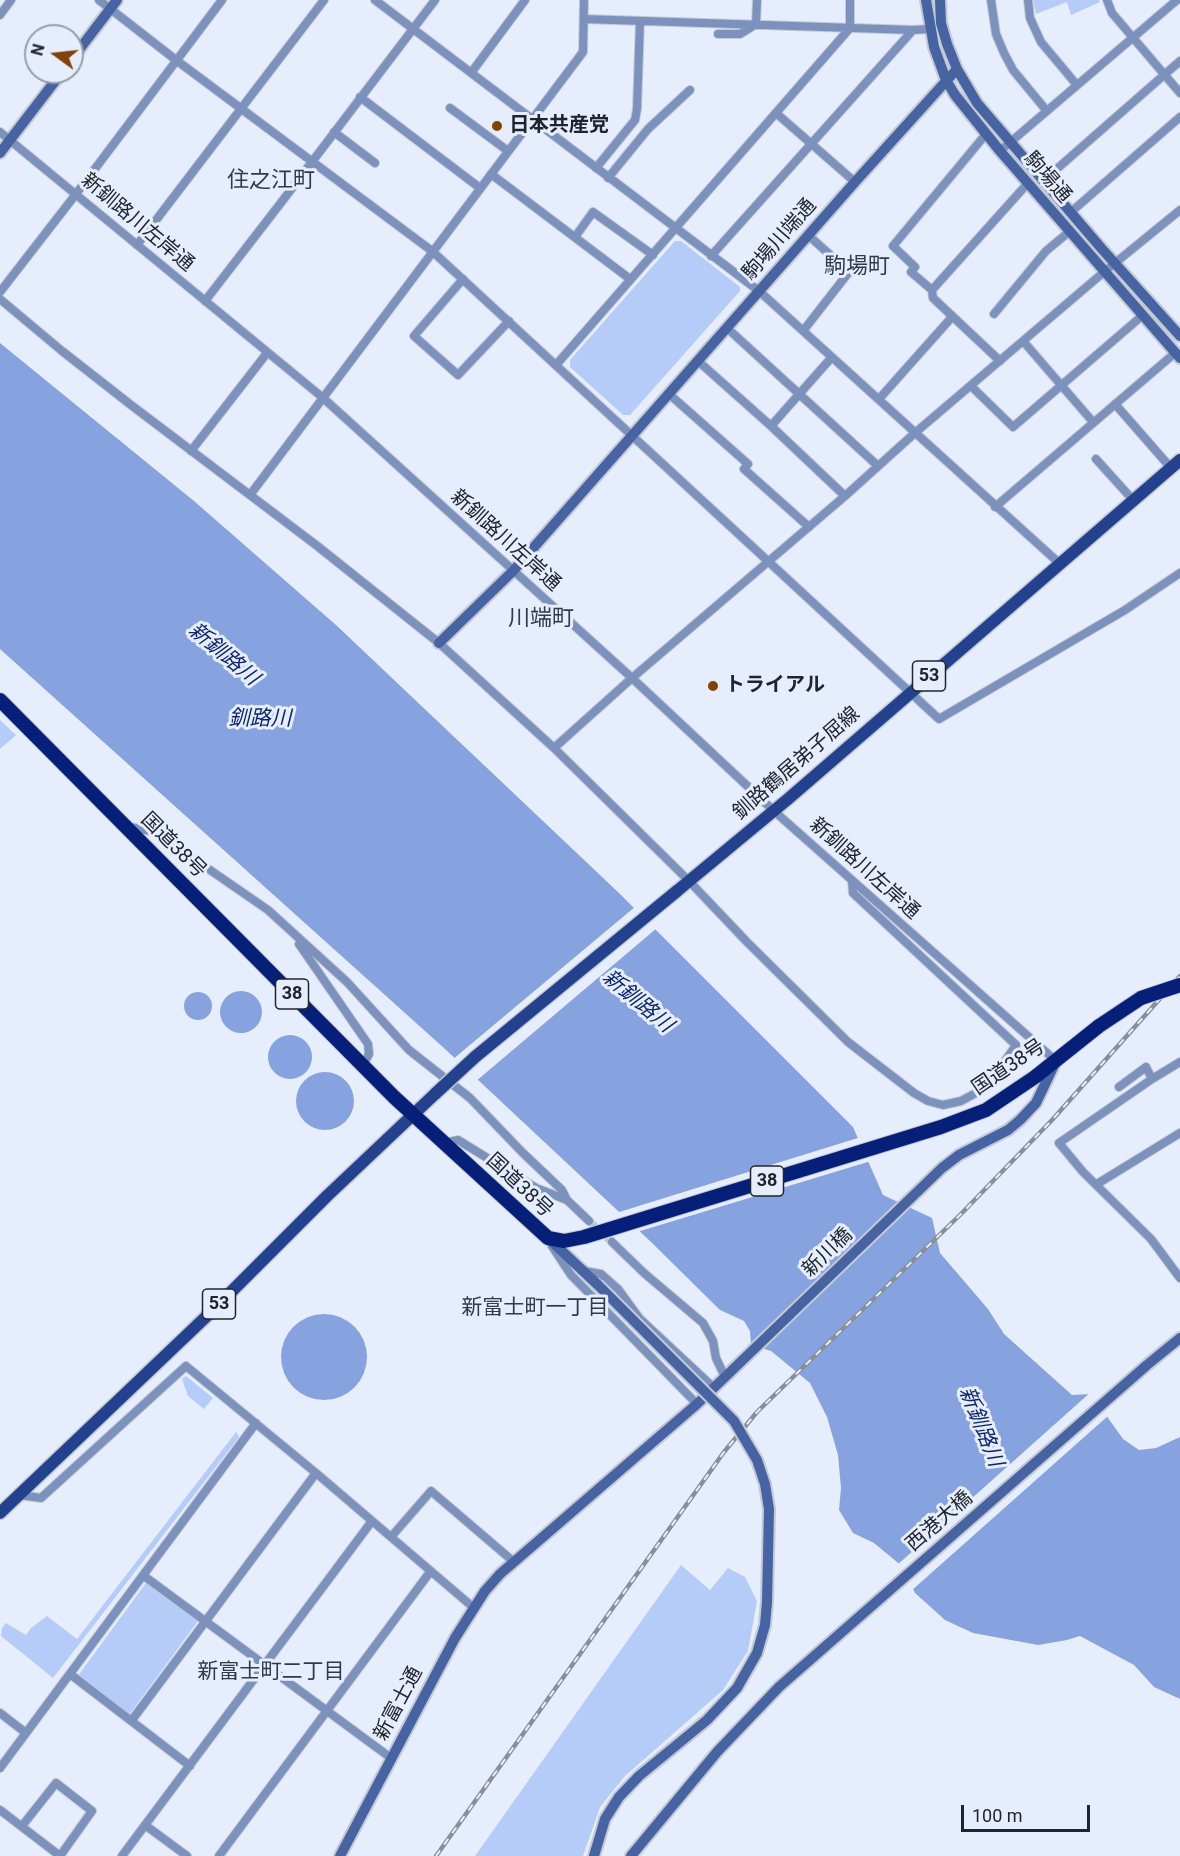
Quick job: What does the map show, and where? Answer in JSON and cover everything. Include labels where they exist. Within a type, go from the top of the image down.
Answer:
[{"type":"highway","name":"国道38号","points":[[0,700],[363,1066],[413,1115],[548,1238],[564,1241],[609,1235],[986,1110],[1056,1061],[1099,1026],[1142,998],[1180,985]]},
{"type":"main road","name":"釧路鶴居弟子屈線","points":[[413,1115],[475,1057],[774,811],[1175,464]]},
{"type":"main road","name":"53","points":[[0,1513],[413,1115]]},
{"type":"street","points":[[0,15],[11,0]]},
{"type":"street","points":[[99,0],[114,4],[176,60],[432,251],[939,719],[1125,610],[1180,573]]},
{"type":"street","points":[[0,292],[222,0]]},
{"type":"street","points":[[137,245],[324,0]]},
{"type":"street","points":[[375,0],[759,291],[1059,563]]},
{"type":"street","points":[[205,301],[435,0]]},
{"type":"street","points":[[471,73],[525,0]]},
{"type":"street","points":[[249,495],[583,52],[584,0]]},
{"type":"street","points":[[756,24],[757,0]]},
{"type":"street","points":[[556,365],[850,28],[850,0]]},
{"type":"street","name":"駒場通","points":[[926,0],[934,47],[946,80],[955,95],[1000,151],[1178,355]]},
{"type":"street","name":"駒場通","points":[[940,0],[941,22],[947,44],[957,69],[977,103],[1180,336]]},
{"type":"street","points":[[991,0],[996,34],[1004,53],[1013,70],[1046,110]]},
{"type":"street","points":[[1028,0],[1030,18],[1041,42],[1076,84]]},
{"type":"street","points":[[1107,0],[1113,13],[1180,93]]},
{"type":"street","points":[[1000,151],[1176,0]]},
{"type":"street","points":[[84,43],[114,4]]},
{"type":"street","points":[[584,19],[913,30],[930,28]]},
{"type":"street","points":[[596,168],[635,120],[640,21]]},
{"type":"street","points":[[718,34],[740,34],[756,24]]},
{"type":"street","points":[[711,256],[913,30]]},
{"type":"street","points":[[1043,181],[1180,61]]},
{"type":"street","name":"駒場川端通","points":[[440,643],[513,571],[957,69]]},
{"type":"street","points":[[0,153],[53,84]]},
{"type":"street","points":[[609,178],[648,129],[690,90]]},
{"type":"street","points":[[360,97],[480,188]]},
{"type":"street","points":[[450,108],[508,151]]},
{"type":"street","points":[[776,113],[855,182]]},
{"type":"street","points":[[1071,212],[1180,117]]},
{"type":"street","points":[[635,120],[648,129]]},
{"type":"street","name":"新釧路川左岸通","points":[[0,132],[322,397],[632,678],[774,811],[1056,1061]]},
{"type":"street","points":[[334,132],[375,163]]},
{"type":"street","points":[[986,134],[893,246],[915,267],[911,272],[932,290],[933,298],[1000,361]]},
{"type":"street","points":[[491,174],[630,279]]},
{"type":"street","points":[[932,290],[1028,183]]},
{"type":"street","points":[[554,748],[916,432],[1180,210]]},
{"type":"street","points":[[574,237],[593,212],[652,255]]},
{"type":"street","points":[[994,314],[1046,251],[1070,231]]},
{"type":"street","points":[[803,331],[849,272],[808,235]]},
{"type":"street","points":[[463,279],[414,336],[458,375],[509,321]]},
{"type":"street","points":[[0,298],[70,358],[316,545],[440,643],[554,748],[848,1042],[914,1093],[928,1101],[943,1105],[961,1101],[987,1087],[1016,1045],[854,893],[852,881]]},
{"type":"street","points":[[971,386],[1013,427],[1143,315]]},
{"type":"street","points":[[879,399],[952,317]]},
{"type":"street","points":[[727,328],[878,466]]},
{"type":"street","points":[[1023,341],[1093,422]]},
{"type":"street","points":[[191,451],[267,353]]},
{"type":"street","points":[[995,507],[1093,422],[1178,355]]},
{"type":"street","points":[[771,426],[832,357]]},
{"type":"street","points":[[698,361],[845,496]]},
{"type":"street","points":[[669,394],[748,464],[744,469],[808,527]]},
{"type":"street","points":[[1115,404],[1175,464]]},
{"type":"street","points":[[1096,459],[1133,500]]},
{"type":"street","points":[[126,826],[155,832],[268,910],[346,982],[410,1050],[470,1098],[562,1190],[567,1200],[589,1221]]},
{"type":"street","points":[[292,933],[368,1044],[369,1054],[363,1066]]},
{"type":"street","name":"新川橋","points":[[697,1404],[942,1168],[958,1155],[1008,1130],[1020,1120],[1036,1103],[1056,1061]]},
{"type":"street","points":[[1180,1062],[1059,1143],[1083,1172],[1151,1239],[1180,1278]]},
{"type":"street","points":[[1119,1087],[1146,1067],[1152,1079]]},
{"type":"street","points":[[1097,1184],[1180,1133]]},
{"type":"street","points":[[445,1143],[458,1140],[536,1188],[567,1200]]},
{"type":"street","points":[[609,1235],[644,1273],[703,1323],[713,1341],[716,1358],[725,1377]]},
{"type":"street","points":[[548,1238],[734,1421],[757,1460],[765,1484],[769,1509],[767,1602],[765,1626],[757,1653],[737,1688],[707,1720],[639,1776],[619,1797],[605,1819],[594,1856]]},
{"type":"street","points":[[548,1238],[571,1275],[697,1404]]},
{"type":"street","points":[[584,1271],[601,1274],[618,1289],[640,1318],[714,1388]]},
{"type":"street","name":"西港大橋","points":[[631,1856],[717,1752],[779,1687],[1180,1338]]},
{"type":"street","points":[[19,1495],[41,1498],[186,1366],[474,1608]]},
{"type":"street","name":"新富士通","points":[[340,1856],[454,1638],[500,1574],[697,1404]]},
{"type":"street","points":[[0,1768],[256,1424]]},
{"type":"street","points":[[132,1720],[316,1473]]},
{"type":"street","points":[[391,1537],[431,1491],[514,1562]]},
{"type":"street","points":[[122,1856],[372,1521]]},
{"type":"street","points":[[219,1856],[430,1572]]},
{"type":"street","points":[[144,1576],[391,1758]]},
{"type":"street","points":[[70,1674],[190,1766]]},
{"type":"street","points":[[0,1713],[26,1733]]},
{"type":"street","points":[[0,1810],[60,1856],[92,1811],[56,1783],[22,1826]]},
{"type":"street","points":[[145,1825],[187,1856]]},
{"type":"shaded area","points":[[1033,0],[1099,0],[1100,2],[1071,15],[1067,2],[1036,14]]},
{"type":"shaded area","points":[[675,241],[681,241],[740,287],[740,291],[630,415],[623,415],[570,367],[570,360]]},
{"type":"shaded area","points":[[0,720],[16,735],[0,749]]},
{"type":"shaded area","points":[[186,1376],[213,1398],[204,1409],[188,1396],[182,1379]]},
{"type":"shaded area","points":[[236,1432],[239,1437],[53,1678],[1,1636],[2,1628],[6,1623],[26,1635],[31,1628],[47,1616],[77,1639]]},
{"type":"shaded area","points":[[681,1565],[710,1590],[728,1568],[745,1577],[757,1601],[748,1651],[723,1690],[625,1776],[600,1807],[583,1856],[475,1856]]},
{"type":"shaded area","points":[[146,1583],[198,1621],[129,1715],[77,1677]]},
{"type":"water","name":"釧路川","points":[[0,343],[194,501],[336,625],[619,893],[853,1127],[883,1195],[932,1218],[940,1253],[988,1309],[1004,1334],[1072,1395],[1091,1394],[1123,1439],[1139,1450],[1156,1448],[1180,1437],[1180,1699],[1154,1687],[1134,1665],[1080,1636],[1038,1645],[973,1633],[945,1620],[915,1593],[903,1567],[874,1543],[853,1533],[839,1510],[841,1488],[838,1455],[827,1417],[810,1383],[771,1351],[751,1345],[750,1331],[744,1321],[720,1310],[649,1240],[445,1049],[0,649]]},
{"type":"water","points":[[241,991],[256,997],[262,1012],[256,1027],[241,1033],[226,1027],[220,1012],[226,997]]},
{"type":"water","points":[[198,992],[208,996],[212,1006],[208,1016],[198,1020],[188,1016],[184,1006],[188,996]]},
{"type":"water","points":[[290,1035],[305,1042],[312,1057],[305,1072],[290,1079],[275,1072],[268,1057],[275,1042]]},
{"type":"water","points":[[319,1072],[331,1072],[346,1080],[354,1095],[354,1107],[346,1122],[331,1130],[319,1130],[304,1122],[296,1107],[296,1095],[304,1080]]},
{"type":"water","points":[[324,1314],[341,1317],[355,1326],[364,1340],[367,1357],[364,1374],[355,1388],[341,1397],[324,1400],[307,1397],[293,1388],[284,1374],[281,1357],[284,1340],[293,1326],[307,1317]]},
{"type":"pier","points":[[636,906],[657,928],[475,1082],[452,1060]]},
{"type":"pier","points":[[861,1137],[871,1161],[637,1232],[616,1213]]},
{"type":"pier","points":[[1092,1391],[1109,1415],[911,1591],[901,1569],[896,1566]]},
{"type":"tunnel","points":[[589,1221],[612,1242]]},
{"type":"railway","points":[[436,1856],[724,1452],[757,1412],[961,1214],[1053,1119],[1180,976]]},
{"type":"place","name":"日本共産党","points":[[497,126]]},
{"type":"place","name":"トライアル","points":[[713,686]]},
{"type":"district","name":"住之江町","points":[[271,181]]},
{"type":"district","name":"駒場町","points":[[857,267]]},
{"type":"district","name":"川端町","points":[[541,619]]},
{"type":"district","name":"新富士町一丁目","points":[[535,1309]]},
{"type":"district","name":"新富士町二丁目","points":[[271,1673]]},
{"type":"water label","name":"新釧路川","points":[[223,655]]},
{"type":"water label","name":"新釧路川","points":[[637,1002]]},
{"type":"water label","name":"新釧路川","points":[[980,1427]]}]
